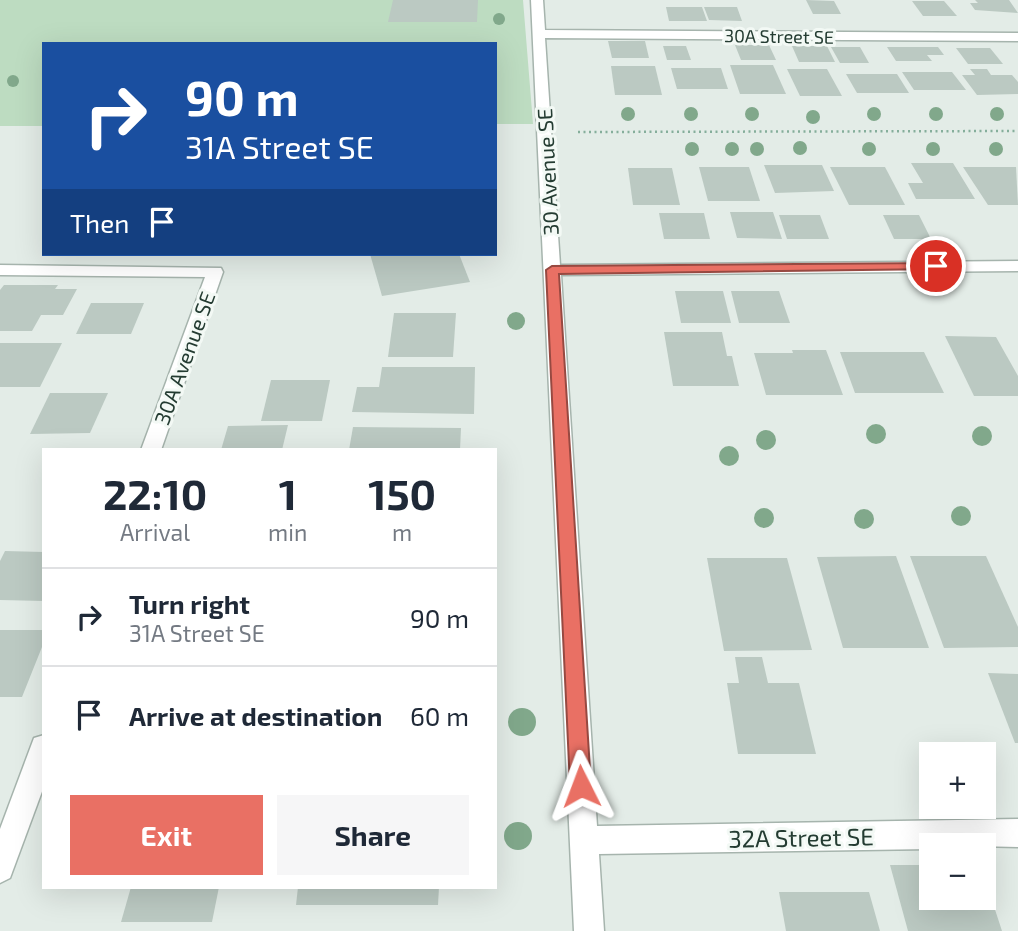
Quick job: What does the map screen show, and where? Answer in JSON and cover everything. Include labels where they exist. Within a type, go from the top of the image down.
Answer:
[{"type":"street","name":"30 Avenue SE","points":[[537,0],[589,931]]},
{"type":"street","name":"30A Street SE","points":[[539,34],[1018,37]]},
{"type":"street","points":[[552,270],[1018,265]]},
{"type":"street","name":"30A Avenue SE","points":[[0,270],[215,272],[152,448]]},
{"type":"street","points":[[0,868],[42,752]]},
{"type":"street","name":"32A Street SE","points":[[584,840],[1018,833]]},
{"type":"path","points":[[544,132],[1018,131]]},
{"type":"green space","points":[[0,0],[523,0],[533,124],[497,124],[497,42],[42,42],[42,126],[0,126]]},
{"type":"building","points":[[393,0],[478,0],[477,22],[388,22]]},
{"type":"building","points":[[806,0],[834,1],[841,14],[813,14]]},
{"type":"building","points":[[975,0],[1009,0],[1018,13],[975,10],[970,3],[978,3]]},
{"type":"building","points":[[912,1],[944,1],[957,16],[923,16]]},
{"type":"building","points":[[666,7],[702,7],[707,21],[669,21]]},
{"type":"building","points":[[704,7],[737,7],[742,21],[709,20]]},
{"type":"building","points":[[608,41],[645,41],[649,58],[612,58]]},
{"type":"building","points":[[735,45],[769,45],[776,60],[741,60]]},
{"type":"building","points":[[663,46],[686,46],[691,60],[667,60]]},
{"type":"building","points":[[792,46],[827,46],[835,62],[799,62]]},
{"type":"building","points":[[831,47],[860,47],[869,63],[840,63]]},
{"type":"building","points":[[887,47],[938,47],[944,55],[927,55],[932,61],[896,61]]},
{"type":"building","points":[[956,48],[990,48],[1003,64],[968,64]]},
{"type":"building","points":[[730,65],[773,65],[786,94],[740,94]]},
{"type":"building","points":[[611,66],[655,66],[662,95],[615,95]]},
{"type":"building","points":[[671,68],[721,68],[728,89],[677,89]]},
{"type":"building","points":[[787,69],[827,69],[842,96],[800,96]]},
{"type":"building","points":[[970,69],[987,69],[991,75],[1012,75],[1018,82],[1018,94],[977,95],[962,75],[975,75]]},
{"type":"building","points":[[902,72],[952,72],[966,90],[914,90]]},
{"type":"building","points":[[846,74],[897,74],[909,93],[857,93]]},
{"type":"building","points":[[911,163],[953,163],[975,199],[916,199],[908,183],[923,183]]},
{"type":"building","points":[[764,165],[822,165],[834,191],[775,193]]},
{"type":"building","points":[[699,167],[749,167],[760,201],[708,201]]},
{"type":"building","points":[[830,167],[885,167],[905,205],[849,205]]},
{"type":"building","points":[[963,167],[1016,167],[1018,205],[988,205]]},
{"type":"building","points":[[628,168],[672,168],[680,205],[633,205]]},
{"type":"building","points":[[730,212],[773,212],[782,239],[737,238]]},
{"type":"building","points":[[659,213],[704,213],[710,239],[664,239]]},
{"type":"building","points":[[779,215],[820,215],[829,239],[787,239]]},
{"type":"building","points":[[883,215],[919,215],[931,239],[894,239]]},
{"type":"building","points":[[371,256],[460,256],[470,282],[382,296]]},
{"type":"building","points":[[4,285],[58,285],[55,289],[77,289],[63,315],[41,315],[32,331],[0,331],[0,290]]},
{"type":"building","points":[[675,291],[723,291],[731,323],[681,323]]},
{"type":"building","points":[[731,291],[779,291],[790,323],[739,323]]},
{"type":"building","points":[[91,303],[144,303],[131,334],[76,334]]},
{"type":"building","points":[[394,313],[456,313],[453,357],[388,357]]},
{"type":"building","points":[[664,332],[722,332],[727,356],[732,356],[739,386],[673,386]]},
{"type":"building","points":[[945,336],[996,337],[1018,376],[1018,396],[974,396]]},
{"type":"building","points":[[0,343],[62,343],[40,387],[0,387]]},
{"type":"building","points":[[792,350],[826,350],[843,395],[766,395],[754,353],[793,353]]},
{"type":"building","points":[[840,352],[924,352],[944,393],[855,393]]},
{"type":"building","points":[[382,367],[475,367],[474,414],[352,412],[357,387],[379,387]]},
{"type":"building","points":[[271,380],[330,380],[322,421],[261,421]]},
{"type":"building","points":[[50,393],[108,393],[90,433],[30,434]]},
{"type":"building","points":[[288,425],[282,448],[222,448],[228,426]]},
{"type":"building","points":[[353,427],[461,428],[460,448],[349,448]]},
{"type":"building","points":[[5,551],[42,552],[42,601],[0,600],[0,561]]},
{"type":"building","points":[[896,556],[929,648],[843,648],[817,557]]},
{"type":"building","points":[[910,556],[986,556],[1018,627],[1018,647],[944,648]]},
{"type":"building","points":[[707,558],[787,558],[812,650],[724,651]]},
{"type":"building","points":[[0,630],[42,630],[42,647],[22,697],[0,697]]},
{"type":"building","points":[[735,657],[762,657],[768,683],[799,683],[816,754],[738,754],[727,683],[739,683]]},
{"type":"building","points":[[988,673],[1018,674],[1018,743],[1015,743]]},
{"type":"building","points":[[890,865],[919,865],[919,910],[995,910],[1002,931],[908,931]]},
{"type":"building","points":[[130,889],[219,889],[212,922],[121,922]]},
{"type":"building","points":[[298,889],[439,889],[438,905],[296,905]]},
{"type":"building","points":[[779,892],[869,892],[880,931],[786,931]]},
{"type":"route","points":[[581,786],[552,270],[936,266]]}]
